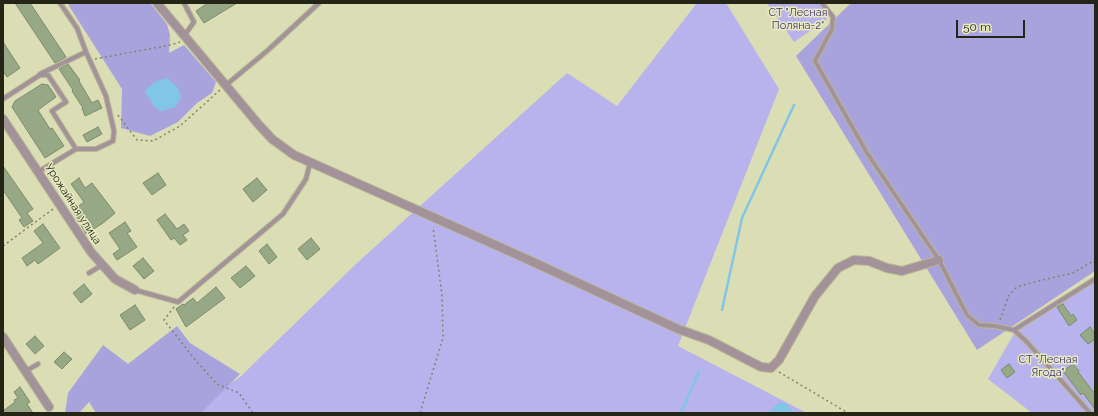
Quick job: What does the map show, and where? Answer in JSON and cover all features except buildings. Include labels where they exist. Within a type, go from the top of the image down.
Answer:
[{"type":"street","points":[[158,3],[259,126],[272,139],[294,155],[432,218],[520,256],[678,329],[709,340],[761,367],[772,368],[780,360],[815,296],[838,268],[854,260],[869,261],[887,268],[902,271],[939,260]]},
{"type":"street","name":"Урожайная улица","points":[[3,119],[91,252],[115,279],[135,290]]},
{"type":"street","points":[[3,337],[49,406]]},
{"type":"lane","points":[[38,172],[76,149],[96,149],[113,141],[114,131],[111,112],[106,96],[89,60],[77,28],[60,3]]},
{"type":"lane","points":[[184,3],[194,22],[186,38]]},
{"type":"lane","points":[[226,86],[319,3]]},
{"type":"lane","points":[[822,3],[833,17],[832,29],[815,61],[867,153],[939,260],[967,315],[979,325],[995,326],[1014,330],[1027,342],[1090,413]]},
{"type":"lane","points":[[3,99],[40,75],[86,52]]},
{"type":"lane","points":[[40,75],[48,75],[66,102],[52,111],[76,149]]},
{"type":"lane","points":[[135,290],[178,302],[283,214],[306,179],[310,163]]},
{"type":"lane","points":[[89,273],[102,265]]},
{"type":"lane","points":[[1014,330],[1095,279]]},
{"type":"lane","points":[[26,371],[38,364]]},
{"type":"path","points":[[89,60],[170,45],[186,38]]},
{"type":"path","points":[[111,112],[118,114],[137,140],[153,141],[180,126],[226,86]]},
{"type":"path","points":[[3,246],[60,204]]},
{"type":"path","points":[[420,413],[443,338],[442,295],[432,218]]},
{"type":"path","points":[[995,326],[1001,320],[1009,295],[1017,287],[1074,273],[1095,260]]},
{"type":"path","points":[[178,302],[164,320],[196,361],[217,384],[240,393],[253,413]]},
{"type":"path","points":[[772,368],[815,392],[848,413]]},
{"type":"green space","points":[[697,3],[726,3],[779,89],[678,346],[807,413],[187,413],[240,377],[356,264],[567,73],[617,106]]},
{"type":"green space","name":"СТ \"Лесная Поляна-2\"","points":[[767,3],[821,3],[827,19],[794,42]]},
{"type":"green space","name":"СТ \"Лесная Ягода\"","points":[[1095,277],[1095,413],[1032,413],[988,379],[1019,325]]},
{"type":"shaded area","points":[[69,3],[150,3],[167,24],[170,35],[169,53],[184,45],[216,82],[212,93],[197,103],[178,122],[150,136],[121,128],[122,89],[69,6]]},
{"type":"shaded area","points":[[851,3],[1095,3],[1095,271],[977,350],[796,56]]},
{"type":"shaded area","points":[[177,326],[190,343],[240,374],[201,413],[96,413],[89,402],[79,413],[65,413],[68,393],[103,345],[128,364]]},
{"type":"water","points":[[167,78],[178,88],[181,98],[175,107],[161,111],[153,106],[145,93],[156,81]]},
{"type":"water","points":[[782,402],[788,405],[794,413],[769,413],[776,405]]},
{"type":"waterway","points":[[722,310],[742,218],[794,105]]},
{"type":"waterway","points":[[681,413],[699,371]]}]
